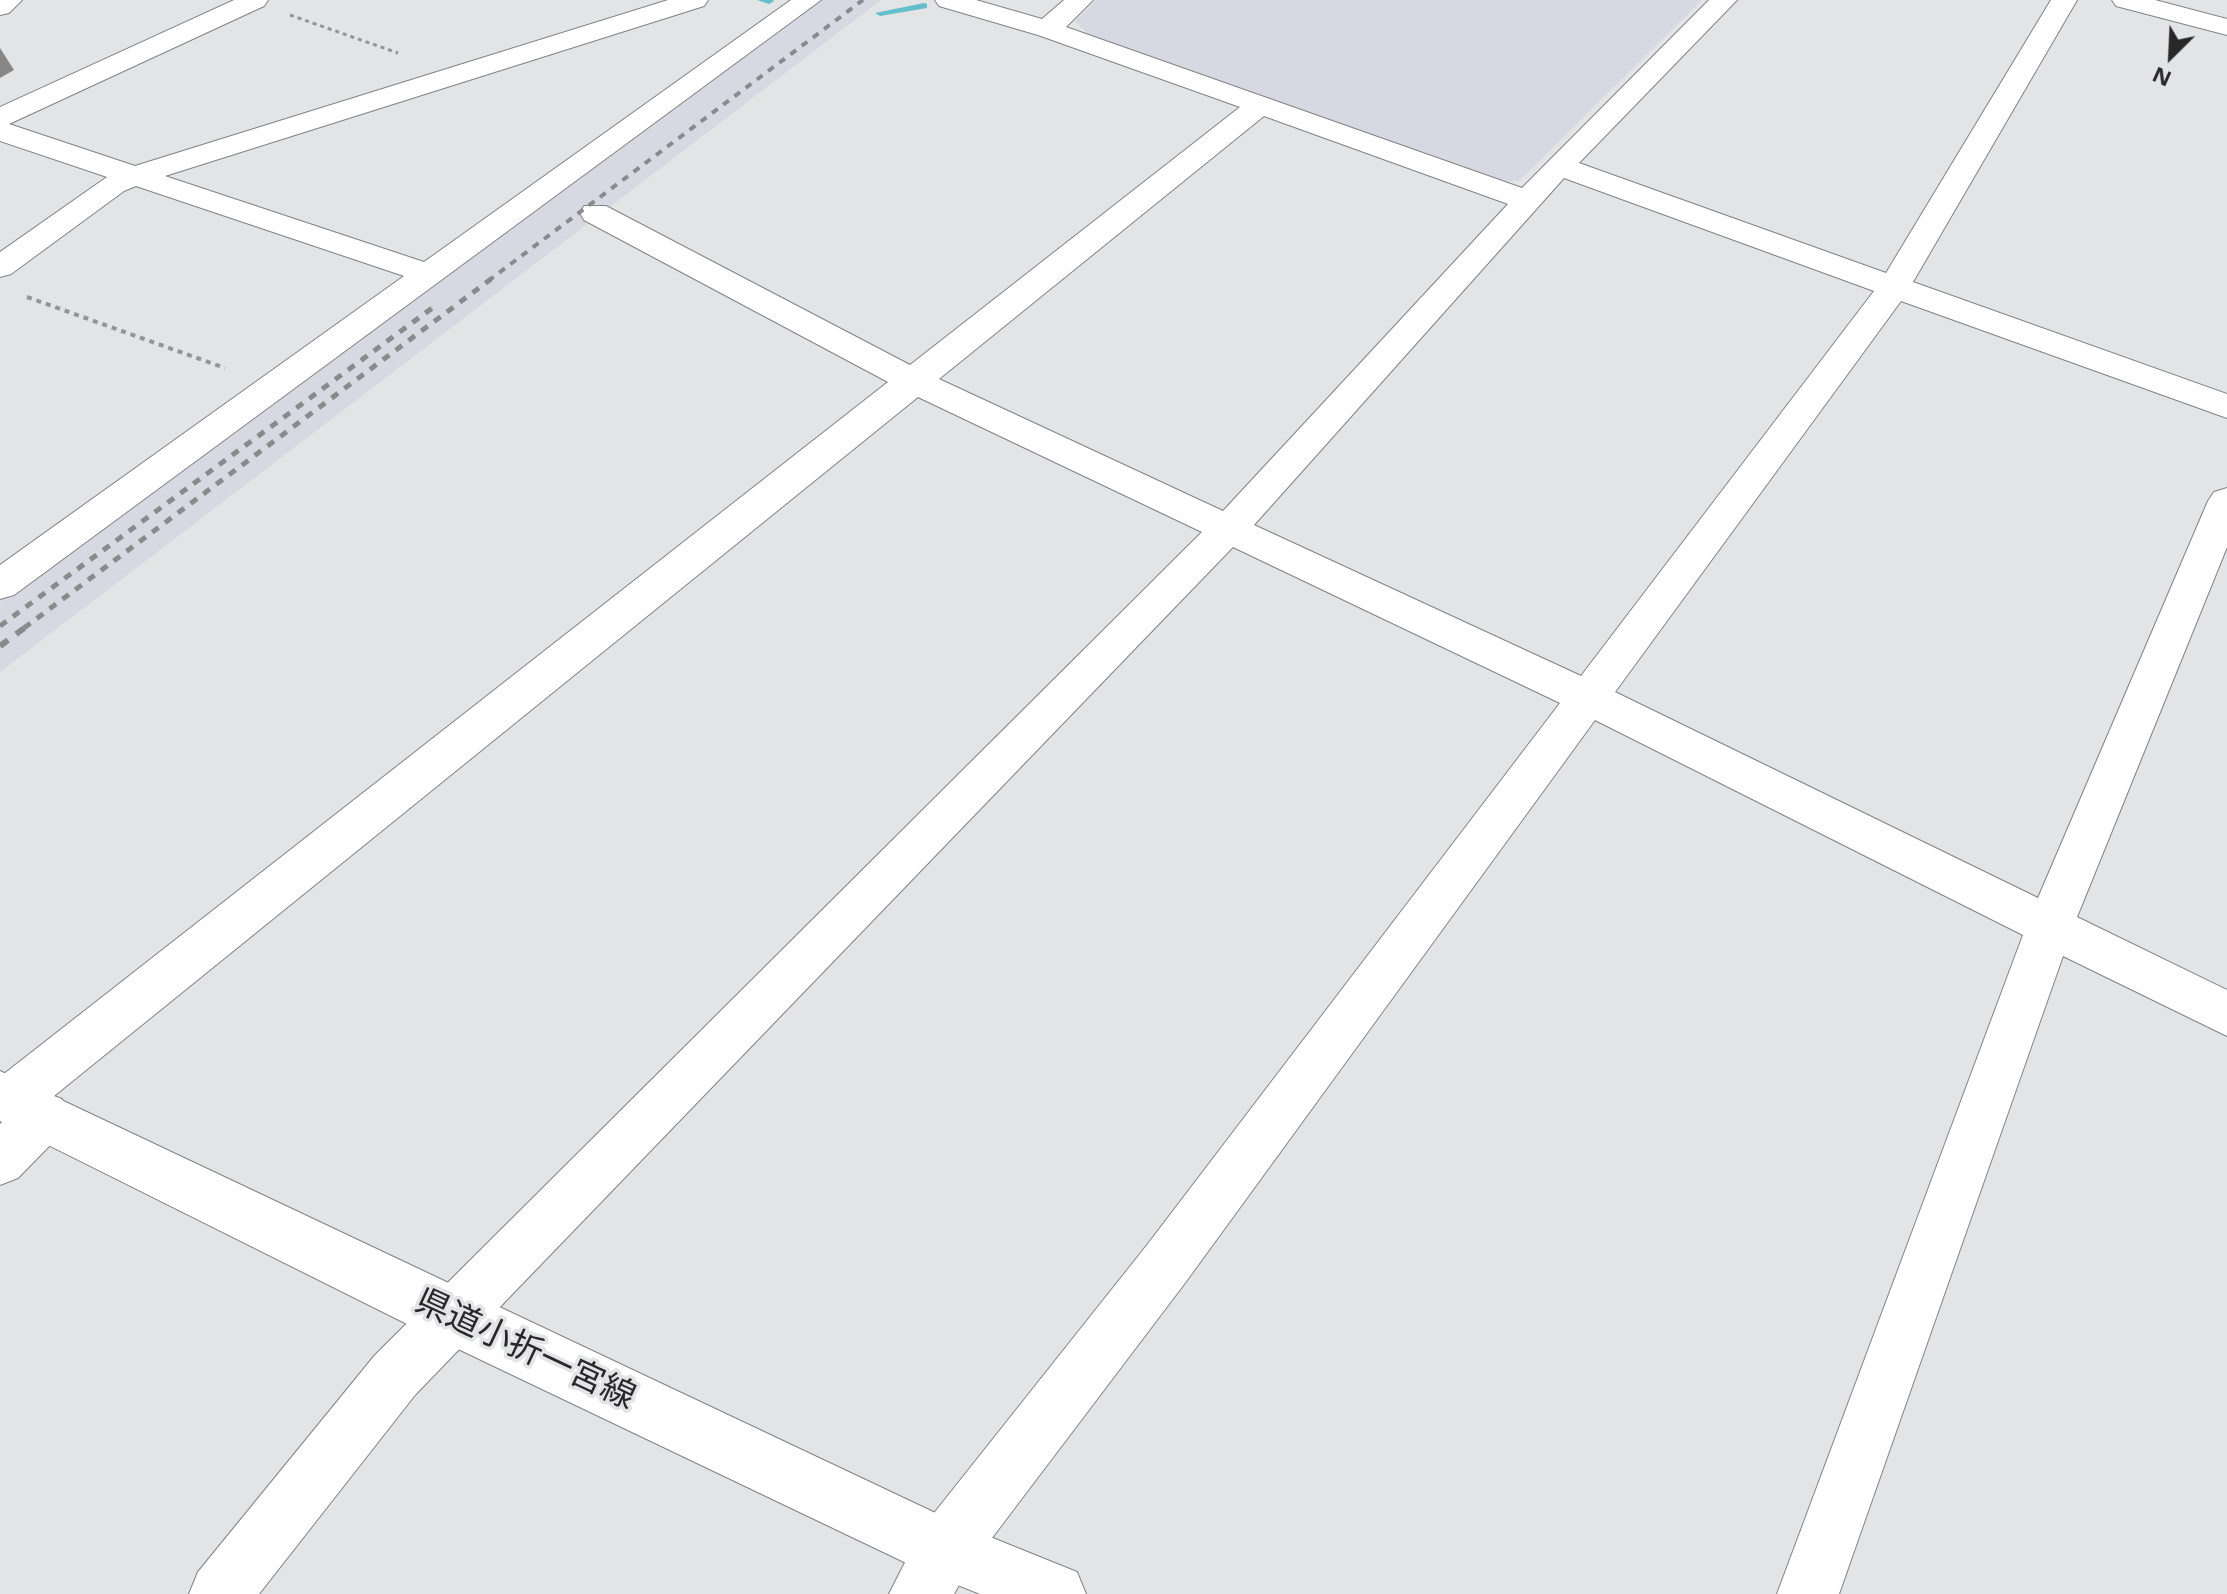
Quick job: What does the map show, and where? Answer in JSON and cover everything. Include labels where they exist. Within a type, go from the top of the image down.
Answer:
[{"type":"street","points":[[0,7],[9,0]]},
{"type":"street","points":[[0,267],[113,185],[135,176],[695,0]]},
{"type":"street","points":[[948,0],[1047,29],[1263,103],[1530,201]]},
{"type":"street","points":[[1047,29],[1080,0]]},
{"type":"street","points":[[220,1594],[395,1375],[1229,529],[1559,166],[1724,0]]},
{"type":"street","points":[[932,1571],[1166,1264],[1894,287],[2064,0]]},
{"type":"street","points":[[2125,0],[2227,27]]},
{"type":"street","points":[[0,118],[251,1]]},
{"type":"street","points":[[0,585],[800,1]]},
{"type":"street","points":[[0,1160],[18,1104],[913,381],[1263,103]]},
{"type":"street","points":[[0,131],[429,274]]},
{"type":"street","points":[[1559,166],[2227,407]]},
{"type":"street","points":[[595,213],[913,381],[1587,697],[2227,1014]]},
{"type":"street","points":[[1808,1594],[2049,928],[2227,501]]},
{"type":"street","name":"県道小折一宮線","points":[[18,1104],[453,1317],[932,1571],[1055,1594]]},
{"type":"path","points":[[251,1],[459,74]]},
{"type":"path","points":[[14,292],[275,386]]},
{"type":"shaded area","points":[[822,0],[881,0],[0,672],[0,601]]},
{"type":"shaded area","points":[[1097,0],[1702,0],[1519,181],[1499,181],[1089,35],[1075,21]]},
{"type":"waterway","points":[[762,0],[769,1]]},
{"type":"waterway","points":[[880,13],[924,6]]},
{"type":"railway","points":[[488,281],[863,0]]},
{"type":"railway","points":[[24,628],[491,279]]},
{"type":"railway","points":[[0,626],[435,306]]},
{"type":"railway","points":[[0,646],[27,626]]}]
